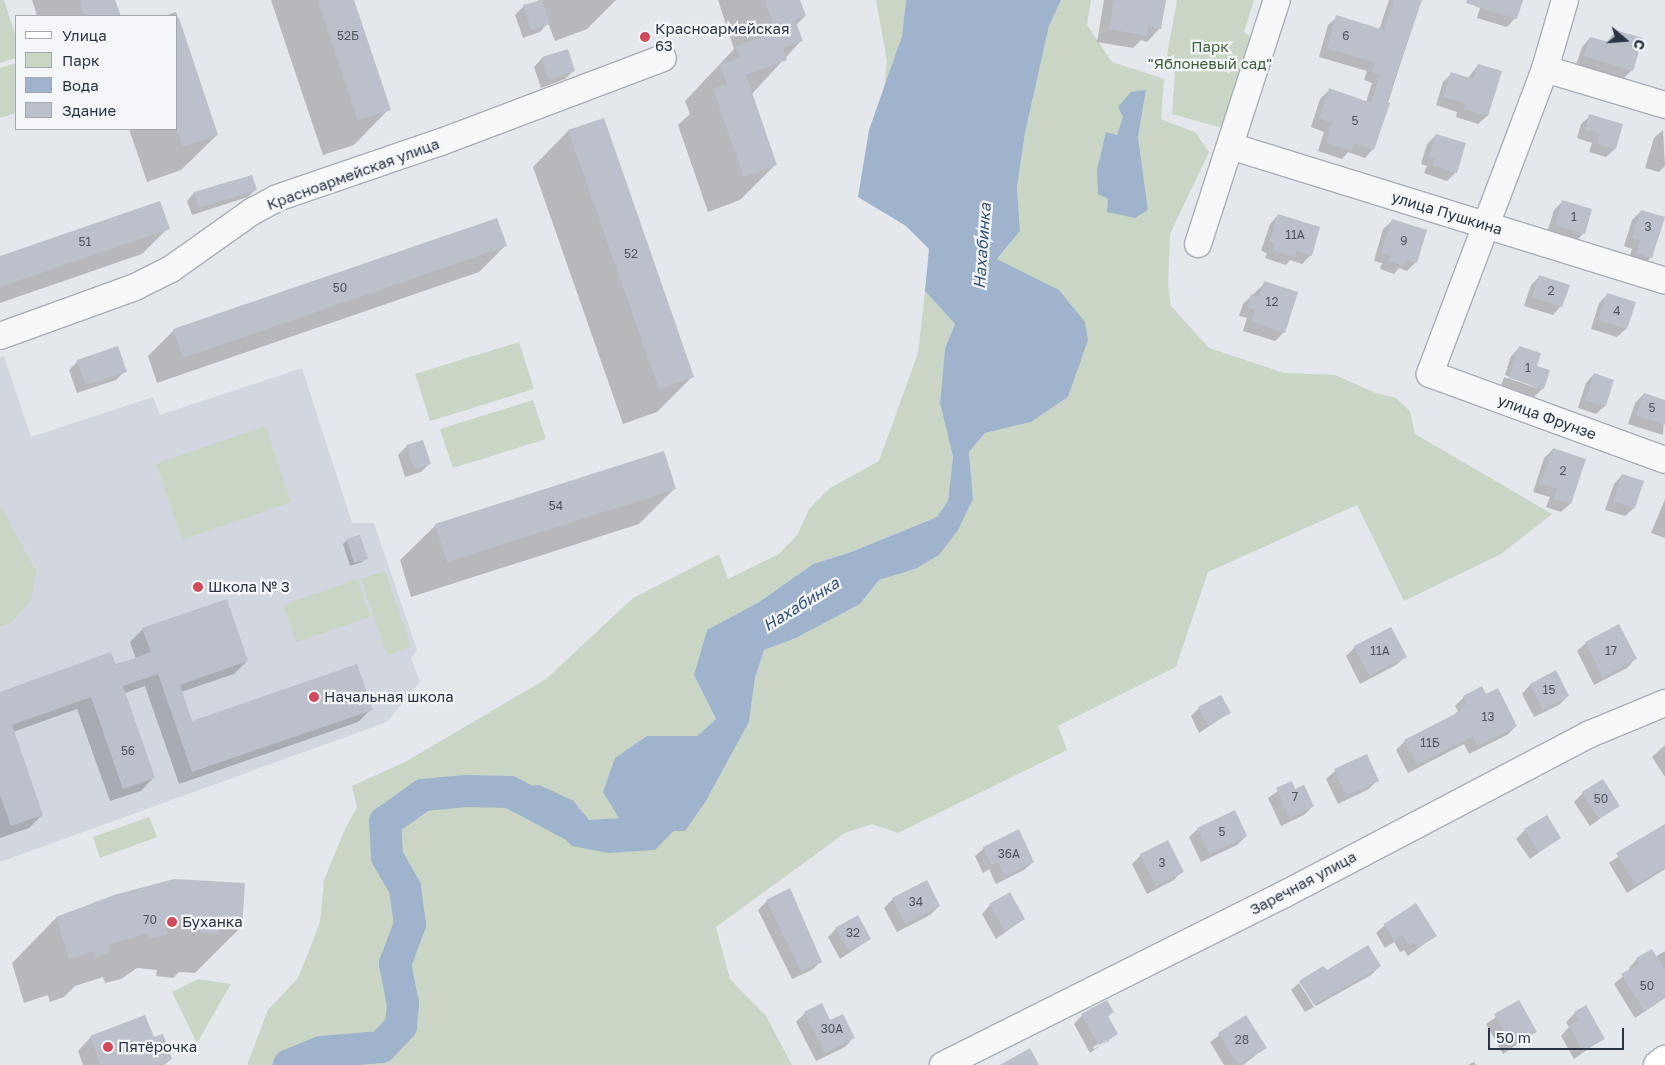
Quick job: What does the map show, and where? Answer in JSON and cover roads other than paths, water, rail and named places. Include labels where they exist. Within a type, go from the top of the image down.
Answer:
[{"type":"main road","points":[[1658,1065],[1665,1060]]},
{"type":"street","points":[[1198,244],[1277,0]]},
{"type":"street","points":[[1487,226],[1544,69],[1565,0]]},
{"type":"street","name":"Красноармейская улица","points":[[0,336],[135,287],[171,270],[253,210],[277,198],[441,142],[663,58]]},
{"type":"street","points":[[1544,69],[1665,105]]},
{"type":"street","name":"улица Пушкина","points":[[1230,146],[1665,281]]},
{"type":"street","name":"улица Фрунзе","points":[[1487,226],[1430,374],[1665,460]]},
{"type":"street","name":"Заречная улица","points":[[942,1065],[1283,895],[1590,734],[1665,703]]},
{"type":"water","points":[[906,0],[1061,0],[1049,26],[1025,133],[1017,187],[1020,231],[997,259],[1059,290],[1085,322],[1088,340],[1068,397],[1031,422],[985,433],[969,452],[973,499],[958,530],[939,555],[915,569],[879,580],[860,604],[796,638],[764,650],[755,678],[749,722],[706,801],[685,831],[674,831],[655,850],[608,853],[572,846],[540,815],[526,787],[539,785],[574,801],[588,820],[619,818],[603,792],[615,758],[647,736],[697,736],[716,719],[694,675],[707,630],[759,602],[813,564],[851,552],[937,517],[948,501],[953,457],[940,403],[945,348],[955,324],[925,291],[929,249],[906,226],[858,197],[869,130],[902,36]]},
{"type":"water","points":[[1146,90],[1138,137],[1148,210],[1135,218],[1107,212],[1108,199],[1098,194],[1097,170],[1106,132],[1117,135],[1123,117],[1118,107],[1131,92]]},
{"type":"waterway","name":"Нахабинка","points":[[289,1065],[322,1052],[381,1047],[401,1026],[403,1004],[395,964],[410,924],[405,888],[387,857],[385,822],[423,795],[466,791],[510,792],[574,826]]},
{"type":"place","name":"Красноармейская 63","points":[[645,37]]},
{"type":"place","name":"Школа № 3","points":[[198,587]]},
{"type":"place","name":"Начальная школа","points":[[314,697]]},
{"type":"place","name":"Буханка","points":[[172,922]]},
{"type":"place","name":"Пятёрочка","points":[[108,1047]]},
{"type":"park label","name":"Парк \"Яблоневый сад\"","points":[[1210,54]]}]
